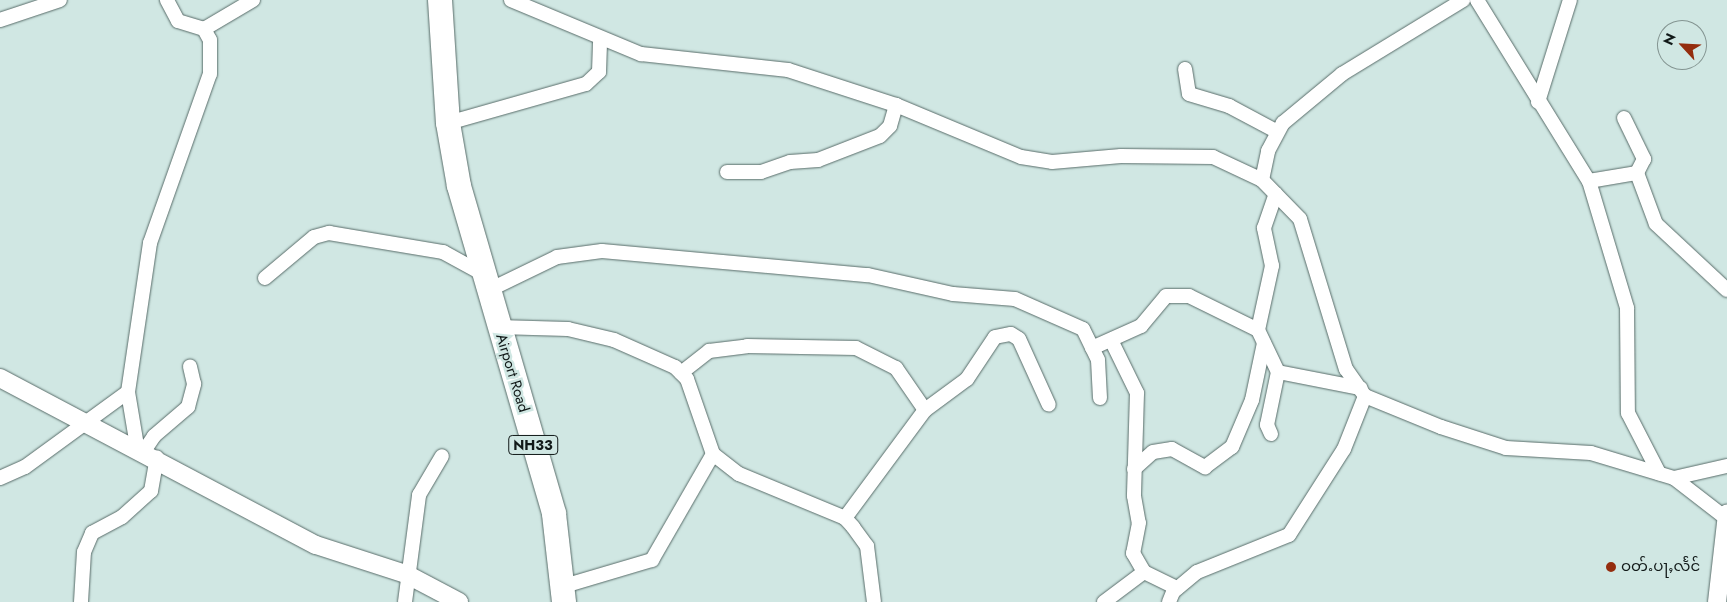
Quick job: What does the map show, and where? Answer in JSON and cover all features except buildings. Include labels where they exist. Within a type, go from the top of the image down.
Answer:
[{"type":"highway","name":"NH33","points":[[440,0],[448,122],[459,186],[485,282]]},
{"type":"highway","name":"Airport Road","points":[[485,282],[554,514],[564,594]]},
{"type":"street","points":[[0,20],[60,0]]},
{"type":"street","points":[[167,0],[178,22],[204,28],[253,0]]},
{"type":"street","points":[[511,0],[600,38],[672,60],[788,70],[896,105],[1021,156],[1052,162],[1121,156],[1213,157],[1262,180],[1300,219],[1346,369],[1362,392]]},
{"type":"street","points":[[1262,180],[1268,151],[1278,132],[1342,74],[1463,0]]},
{"type":"street","points":[[1477,0],[1538,102],[1589,181],[1627,308],[1628,414],[1659,473]]},
{"type":"street","points":[[1538,102],[1570,0]]},
{"type":"street","points":[[81,602],[84,552],[92,533],[122,517],[151,491],[146,452],[128,392],[150,243],[210,74],[210,40],[204,28]]},
{"type":"street","points":[[448,122],[586,84],[599,72],[600,38]]},
{"type":"street","points":[[1185,68],[1189,94],[1229,106],[1278,132]]},
{"type":"street","points":[[727,172],[761,172],[790,162],[818,160],[871,139],[890,126],[896,105]]},
{"type":"street","points":[[1624,118],[1644,159],[1637,174],[1656,224],[1727,290]]},
{"type":"street","points":[[1589,181],[1637,174]]},
{"type":"street","points":[[1271,434],[1267,425],[1278,372],[1258,330],[1272,266],[1264,228],[1276,194]]},
{"type":"street","points":[[264,278],[314,237],[329,233],[443,252],[485,282],[557,257],[602,251],[868,274],[954,294],[1015,299],[1083,329],[1098,360],[1100,398]]},
{"type":"street","points":[[1092,348],[1112,342],[1141,326],[1166,296],[1190,296],[1258,330]]},
{"type":"street","points":[[498,327],[568,330],[614,340],[681,373],[687,379],[713,454],[739,474],[845,518],[867,546],[874,602]]},
{"type":"street","points":[[845,518],[926,410],[967,379],[1001,334],[1019,339],[1049,405]]},
{"type":"street","points":[[1112,342],[1136,394],[1134,469],[1139,523],[1133,553],[1144,572],[1177,588]]},
{"type":"street","points":[[1134,469],[1153,452],[1172,449],[1205,467],[1232,447],[1252,400],[1264,343]]},
{"type":"street","points":[[681,373],[693,360],[718,350],[747,346],[856,348],[896,368],[926,410]]},
{"type":"street","points":[[146,452],[154,436],[188,407],[194,384],[190,366]]},
{"type":"street","points":[[1278,372],[1362,392],[1506,448],[1591,453],[1659,473],[1674,478],[1727,519]]},
{"type":"street","points":[[0,378],[146,452],[316,545],[406,574],[459,602]]},
{"type":"street","points":[[0,478],[25,466],[84,420],[128,392]]},
{"type":"street","points":[[1169,602],[1177,588],[1197,572],[1289,535],[1340,457],[1362,392]]},
{"type":"street","points":[[564,594],[652,560],[713,454]]},
{"type":"street","points":[[405,602],[406,574],[419,495],[442,456]]},
{"type":"street","points":[[1674,478],[1727,466]]},
{"type":"street","points":[[1717,602],[1727,514]]},
{"type":"street","points":[[1104,602],[1144,572]]},
{"type":"place","name":"ဝတ်ႉပႃႇလႅင်","points":[[1611,567]]}]
